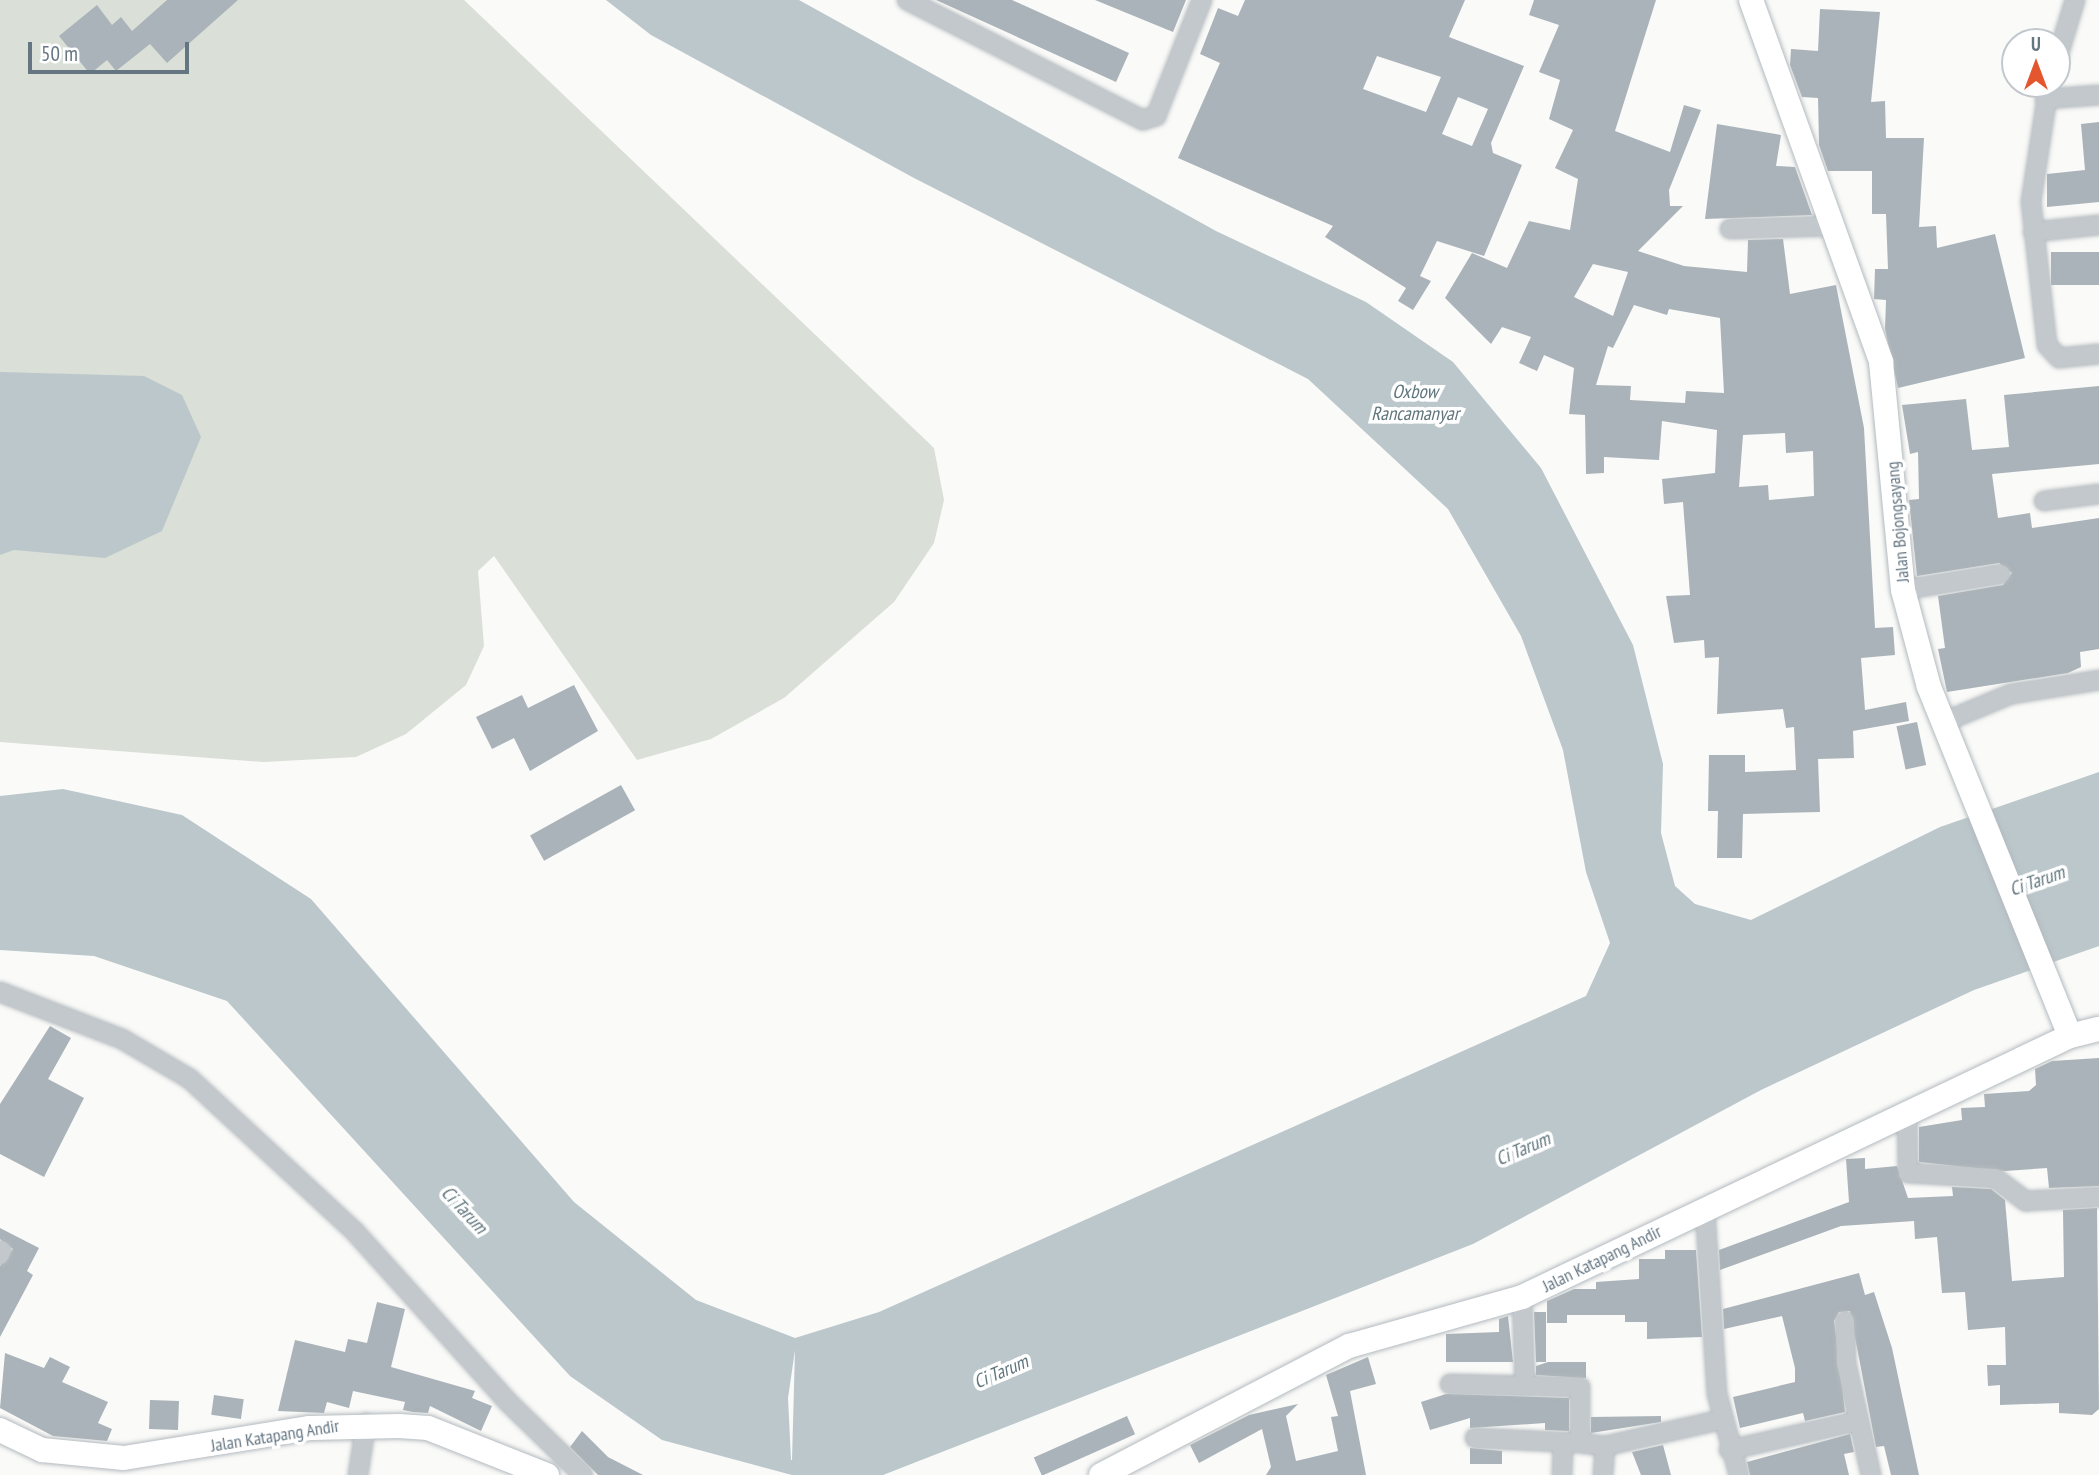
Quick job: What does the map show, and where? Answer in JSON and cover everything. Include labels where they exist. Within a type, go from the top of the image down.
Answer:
[{"type":"street","points":[[907,0],[1149,120],[1202,0]]},
{"type":"street","name":"Jalan Bojongsayang","points":[[1751,0],[1881,362],[1903,590],[1944,722],[2070,1036]]},
{"type":"street","points":[[2066,28],[2075,0]]},
{"type":"street","points":[[2071,93],[2099,95]]},
{"type":"street","points":[[2046,98],[2031,169],[2033,232],[2047,345],[2059,358],[2099,354]]},
{"type":"street","points":[[2033,232],[2099,225]]},
{"type":"street","points":[[1730,229],[1833,226]]},
{"type":"street","points":[[2044,501],[2099,494]]},
{"type":"street","points":[[1903,590],[2001,574]]},
{"type":"street","points":[[1944,722],[2011,694],[2099,680]]},
{"type":"street","points":[[0,992],[122,1039],[190,1079],[355,1232],[507,1401],[583,1475]]},
{"type":"street","name":"Jalan Katapang Andir","points":[[1101,1475],[1349,1346],[1522,1297],[2070,1036],[2099,1029]]},
{"type":"street","points":[[1907,1113],[1908,1173],[1995,1178],[2026,1201],[2099,1197]]},
{"type":"street","points":[[1705,1209],[1720,1420],[1728,1450],[1739,1475]]},
{"type":"street","points":[[1522,1297],[1525,1386]]},
{"type":"street","points":[[1845,1321],[1858,1421],[1871,1475]]},
{"type":"street","points":[[1450,1384],[1580,1387],[1571,1443],[1562,1475]]},
{"type":"street","points":[[1475,1438],[1605,1446],[1720,1420]]},
{"type":"street","points":[[1728,1450],[1858,1421]]},
{"type":"street","points":[[358,1475],[366,1423]]},
{"type":"street","name":"Jalan Katapang Andir","points":[[0,1430],[42,1450],[124,1458],[366,1423],[428,1428],[547,1475]]},
{"type":"street","points":[[1603,1475],[1605,1446]]},
{"type":"shaded area","points":[[0,0],[464,0],[934,448],[944,500],[934,543],[894,602],[784,698],[711,739],[637,760],[494,556],[478,571],[484,646],[466,685],[406,734],[356,757],[264,762],[0,742]]},
{"type":"water","points":[[606,0],[799,0],[1216,231],[1366,302],[1453,362],[1541,468],[1633,645],[1663,764],[1661,833],[1675,886],[1695,904],[1751,920],[1940,827],[2099,772],[2099,946],[1974,990],[1761,1090],[1473,1244],[883,1475],[792,1475],[662,1440],[570,1376],[227,1001],[94,956],[0,950],[0,796],[63,789],[182,815],[311,899],[574,1202],[696,1300],[795,1338],[879,1312],[1586,996],[1610,943],[1586,872],[1563,750],[1521,636],[1448,509],[1308,379],[914,178],[651,35]],"holes":[[[795,1350],[792,1460],[788,1398]]]},
{"type":"water","points":[[0,372],[144,376],[182,395],[201,437],[162,531],[105,558],[14,550],[0,555]]},
{"type":"building","points":[[167,0],[238,0],[167,63],[150,44],[116,71],[107,60],[90,74],[59,36],[97,5],[112,25],[121,17],[132,31]]},
{"type":"building","points":[[936,0],[1012,0],[1129,53],[1116,82]]},
{"type":"building","points":[[1095,0],[1186,0],[1173,32]]},
{"type":"building","points":[[1245,0],[1465,0],[1449,37],[1524,66],[1491,143],[1493,153],[1522,165],[1484,256],[1437,241],[1420,276],[1431,281],[1413,310],[1398,301],[1406,288],[1325,237],[1333,226],[1178,158],[1220,63],[1200,54],[1218,8],[1238,16]],"holes":[[[1377,56],[1441,77],[1426,112],[1363,89]],[[1458,97],[1488,109],[1472,146],[1442,134]]]},
{"type":"building","points":[[1534,0],[1656,0],[1615,131],[1670,152],[1684,105],[1701,110],[1669,190],[1670,206],[1683,206],[1638,251],[1684,266],[1747,272],[1748,240],[1783,239],[1790,294],[1836,285],[1864,428],[1875,628],[1893,627],[1895,655],[1861,658],[1865,710],[1906,702],[1909,721],[1853,731],[1854,758],[1818,759],[1820,812],[1743,814],[1742,858],[1717,858],[1718,811],[1708,811],[1709,755],[1745,755],[1745,772],[1796,770],[1794,727],[1786,728],[1783,709],[1717,714],[1719,657],[1705,658],[1704,640],[1674,643],[1666,596],[1690,595],[1683,502],[1664,504],[1662,479],[1715,473],[1717,430],[1662,421],[1659,460],[1604,457],[1604,473],[1586,474],[1585,415],[1569,414],[1574,368],[1544,355],[1537,371],[1519,363],[1531,337],[1502,327],[1491,344],[1445,298],[1472,253],[1507,268],[1529,221],[1570,230],[1578,179],[1555,168],[1573,130],[1549,119],[1560,80],[1539,72],[1559,25],[1529,15]],"holes":[[[1593,264],[1628,272],[1613,316],[1574,297]],[[1634,305],[1667,315],[1669,309],[1720,318],[1724,393],[1686,391],[1685,403],[1630,400],[1631,386],[1596,385],[1608,346],[1613,348]],[[1785,433],[1786,453],[1813,451],[1814,496],[1769,500],[1768,485],[1739,487],[1743,435]]]},
{"type":"building","points":[[1820,9],[1880,12],[1871,102],[1885,101],[1886,138],[1924,138],[1919,227],[1936,226],[1937,248],[1995,234],[2025,358],[1898,388],[1885,329],[1886,300],[1874,299],[1875,269],[1888,269],[1886,214],[1872,214],[1872,171],[1828,171],[1819,145],[1818,98],[1802,97],[1790,65],[1791,49],[1818,51]]},
{"type":"building","points":[[2099,122],[2099,202],[2047,207],[2047,174],[2085,170],[2081,124]]},
{"type":"building","points":[[1717,124],[1781,135],[1776,166],[1795,167],[1812,215],[1705,219]]},
{"type":"building","points":[[2051,252],[2099,252],[2099,285],[2051,285]]},
{"type":"building","points":[[2099,386],[2099,464],[1992,474],[1998,518],[2030,513],[2032,528],[2099,518],[2099,649],[2080,652],[2081,667],[2068,673],[1947,692],[1938,649],[1945,648],[1938,596],[2003,585],[2012,573],[1999,563],[1917,576],[1909,500],[1919,499],[1918,452],[1910,454],[1902,405],[1966,399],[1972,450],[2009,447],[2004,395]]},
{"type":"building","points":[[574,685],[598,731],[530,771],[514,738],[492,749],[476,717],[522,695],[528,708]]},
{"type":"building","points":[[1917,722],[1926,765],[1906,769],[1896,726]]},
{"type":"building","points":[[621,785],[635,810],[544,861],[530,835]]},
{"type":"building","points":[[50,1026],[71,1038],[48,1079],[84,1098],[44,1177],[0,1154],[0,1104]]},
{"type":"building","points":[[2099,1058],[2099,1186],[2049,1188],[2047,1168],[2005,1171],[1919,1162],[1919,1127],[1962,1120],[1961,1108],[1985,1107],[1984,1094],[2029,1091],[2036,1085],[2035,1069],[2052,1061]]},
{"type":"building","points":[[1865,1158],[1865,1169],[1897,1166],[1908,1198],[1953,1196],[1952,1187],[1991,1189],[2005,1200],[2012,1281],[2064,1277],[2063,1210],[2097,1208],[2099,1409],[2092,1415],[2059,1413],[2059,1403],[2000,1405],[2000,1385],[1988,1386],[1987,1365],[2006,1365],[2005,1327],[1968,1330],[1965,1292],[1942,1293],[1937,1237],[1915,1239],[1914,1221],[1841,1226],[1720,1270],[1719,1250],[1849,1202],[1846,1159]]},
{"type":"building","points":[[0,1228],[39,1248],[27,1271],[33,1275],[0,1337],[0,1266],[13,1249],[0,1239]]},
{"type":"building","points":[[1665,1250],[1696,1250],[1702,1337],[1647,1339],[1647,1322],[1625,1322],[1625,1315],[1567,1315],[1567,1323],[1547,1323],[1547,1301],[1574,1289],[1596,1289],[1596,1282],[1639,1279],[1639,1259],[1665,1259]]},
{"type":"building","points":[[1859,1273],[1865,1295],[1874,1292],[1892,1348],[1919,1475],[1891,1475],[1884,1446],[1876,1447],[1850,1311],[1839,1312],[1834,1321],[1845,1412],[1805,1421],[1803,1413],[1740,1428],[1733,1397],[1795,1382],[1795,1368],[1782,1316],[1724,1329],[1723,1309]]},
{"type":"building","points":[[377,1302],[405,1309],[391,1367],[475,1391],[472,1398],[492,1406],[481,1431],[430,1406],[428,1413],[413,1412],[403,1410],[405,1402],[353,1391],[349,1408],[327,1402],[324,1413],[278,1411],[295,1340],[345,1352],[348,1339],[367,1343]]},
{"type":"building","points":[[1534,1312],[1546,1312],[1546,1362],[1536,1362]]},
{"type":"building","points":[[1508,1316],[1513,1362],[1446,1362],[1446,1334],[1499,1332],[1499,1319]]},
{"type":"building","points":[[5,1353],[44,1368],[50,1357],[70,1367],[62,1382],[108,1402],[98,1423],[112,1429],[107,1441],[53,1436],[0,1408]]},
{"type":"building","points":[[1368,1357],[1376,1384],[1350,1391],[1366,1475],[1266,1475],[1271,1467],[1262,1429],[1199,1463],[1190,1445],[1249,1415],[1298,1404],[1286,1416],[1296,1461],[1338,1451],[1331,1417],[1338,1416],[1326,1375]]},
{"type":"building","points":[[1548,1362],[1586,1362],[1586,1378],[1536,1375],[1536,1366]]},
{"type":"building","points":[[1446,1394],[1569,1398],[1569,1431],[1545,1430],[1545,1423],[1470,1428],[1470,1418],[1430,1430],[1421,1402]]},
{"type":"building","points":[[214,1395],[244,1399],[241,1419],[211,1415]]},
{"type":"building","points":[[150,1400],[179,1401],[178,1430],[149,1429]]},
{"type":"building","points":[[1127,1416],[1135,1434],[1044,1475],[1034,1457]]},
{"type":"building","points":[[1661,1416],[1661,1422],[1591,1433],[1591,1417]]},
{"type":"building","points":[[582,1431],[608,1457],[643,1475],[598,1475],[570,1447]]},
{"type":"building","points":[[1850,1434],[1854,1452],[1844,1454],[1849,1475],[1750,1475],[1747,1462]]},
{"type":"building","points":[[1663,1445],[1671,1475],[1641,1475],[1632,1452]]},
{"type":"building","points":[[1470,1448],[1502,1451],[1502,1464],[1470,1464]]},
{"type":"water label","name":"Oxbow Rancamanyar","points":[[1415,403]]},
{"type":"water label","name":"Ci Tarum","points":[[2037,881]]},
{"type":"water label","name":"Ci Tarum","points":[[1523,1149]]},
{"type":"water label","name":"Ci Tarum","points":[[464,1210]]},
{"type":"water label","name":"Ci Tarum","points":[[1001,1372]]}]
